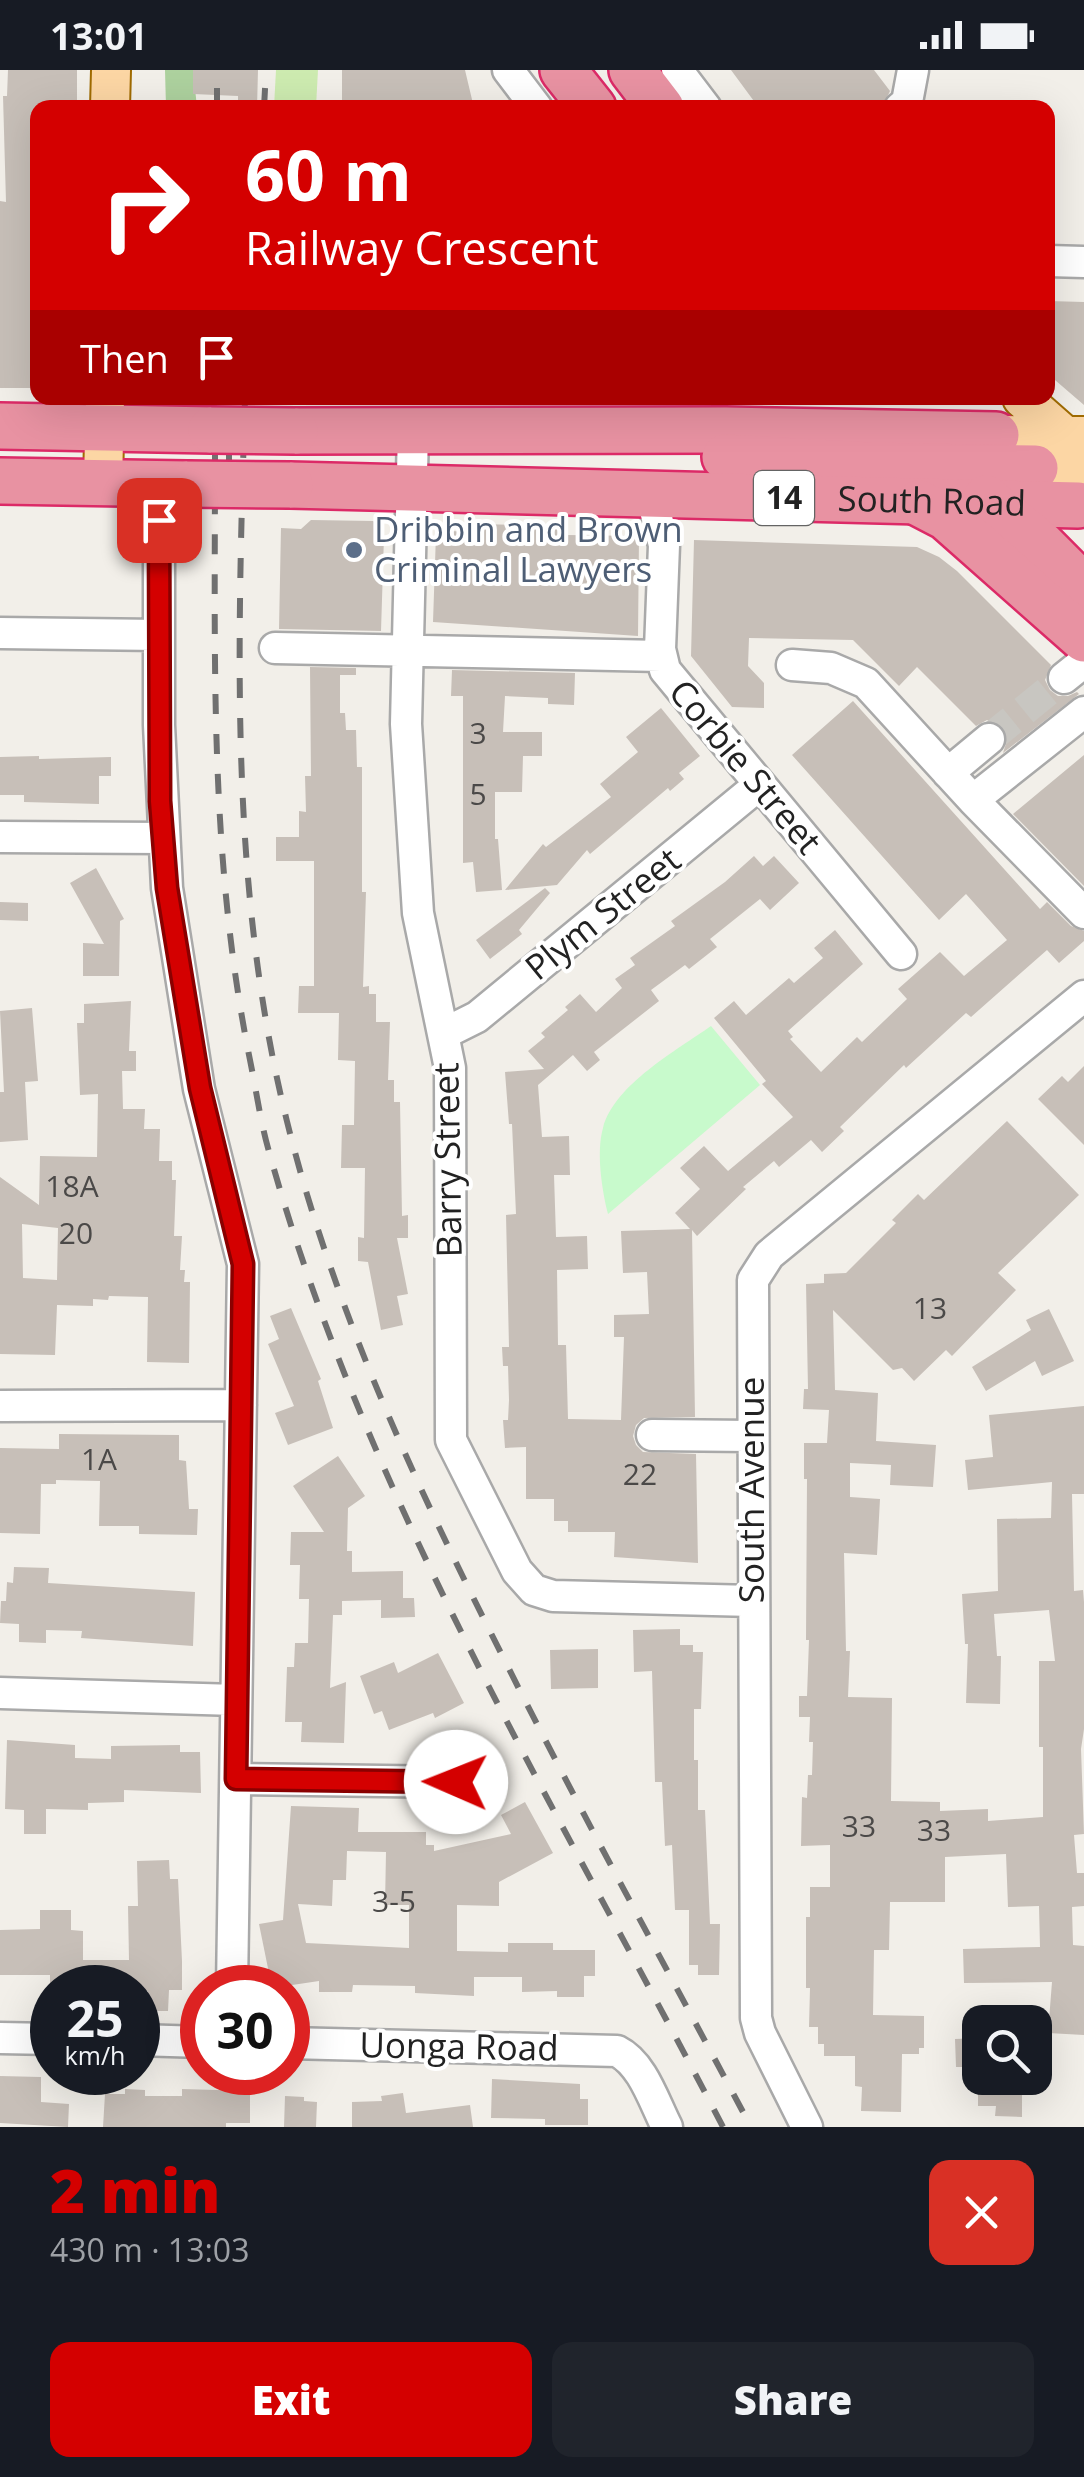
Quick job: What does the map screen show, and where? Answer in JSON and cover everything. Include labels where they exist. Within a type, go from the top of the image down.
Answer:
[{"type":"highway","points":[[563,70],[586,100]]},
{"type":"highway","points":[[632,70],[655,100]]},
{"type":"highway","points":[[726,430],[756,416],[768,405]]},
{"type":"highway","points":[[880,405],[1041,544],[1084,587]]},
{"type":"highway","points":[[962,405],[996,435],[1061,446]]},
{"type":"highway","name":"South Road","points":[[0,426],[105,413],[185,429],[726,430],[996,435]]},
{"type":"highway","points":[[606,432],[743,459],[948,466],[1061,446]]},
{"type":"highway","points":[[1061,446],[1082,498]]},
{"type":"highway","name":"South Road","points":[[0,481],[103,482],[170,496],[290,485],[994,505],[1082,498]]},
{"type":"highway","points":[[917,502],[946,517],[1079,656]]},
{"type":"main road","points":[[110,100],[111,70]]},
{"type":"main road","points":[[1028,405],[1061,446]]},
{"type":"main road","points":[[103,482],[105,413]]},
{"type":"street","points":[[508,70],[531,100]]},
{"type":"street","points":[[677,70],[700,100]]},
{"type":"street","points":[[905,100],[914,70]]},
{"type":"street","points":[[1055,262],[1084,262]]},
{"type":"street","name":"Barry Street","points":[[413,431],[406,724],[418,913],[450,1068],[451,1440],[516,1571],[534,1590],[553,1596],[753,1601]]},
{"type":"street","name":"Corbie Street","points":[[651,495],[664,545],[666,667],[759,786],[901,954]]},
{"type":"street","points":[[170,496],[159,635],[162,838],[189,1036],[216,1158],[242,1250],[232,1965]]},
{"type":"street","points":[[0,633],[159,635]]},
{"type":"street","points":[[276,648],[406,650],[666,667]]},
{"type":"street","points":[[792,666],[831,668],[866,682],[973,800],[1084,913]]},
{"type":"street","points":[[973,800],[1084,712]]},
{"type":"street","points":[[948,772],[989,738]]},
{"type":"street","name":"Plym Street","points":[[443,1034],[477,1017],[759,786]]},
{"type":"street","points":[[0,837],[162,838]]},
{"type":"street","name":"South Avenue","points":[[807,2127],[756,2018],[752,1288],[761,1263],[1084,996]]},
{"type":"street","points":[[0,1406],[241,1406]]},
{"type":"street","points":[[652,1435],[752,1436]]},
{"type":"street","points":[[0,1693],[236,1700]]},
{"type":"street","points":[[236,1779],[456,1782]]},
{"type":"street","points":[[0,2038],[30,2039]]},
{"type":"street","name":"Uonga Road","points":[[310,2044],[608,2050],[628,2058],[667,2127]]},
{"type":"green space","points":[[165,70],[193,70],[196,100],[166,100]]},
{"type":"green space","points":[[276,70],[318,70],[316,100],[274,100]]},
{"type":"green space","points":[[711,1026],[760,1085],[608,1214],[600,1148],[609,1112],[648,1070]]},
{"type":"building","points":[[8,70],[77,70],[77,100],[30,100],[30,388],[0,388],[0,201],[6,202],[3,96],[7,96]]},
{"type":"building","points":[[193,70],[258,70],[257,100],[193,94]]},
{"type":"building","points":[[342,70],[465,70],[472,100],[342,100]]},
{"type":"building","points":[[731,70],[874,70],[890,91],[886,100],[753,100]]},
{"type":"building","points":[[1055,301],[1084,302],[1084,405],[1055,380]]},
{"type":"building","points":[[311,520],[373,521],[380,525],[384,536],[381,631],[279,629],[281,528],[301,529]]},
{"type":"building","points":[[477,524],[567,526],[567,535],[639,536],[638,636],[433,622],[436,534],[477,532]]},
{"type":"building","points":[[694,540],[917,547],[957,571],[1051,665],[1045,680],[1050,690],[1058,696],[1079,694],[1003,753],[1008,737],[1003,726],[987,720],[976,726],[917,667],[899,686],[853,640],[749,638],[748,666],[764,683],[764,708],[732,707],[691,656]]},
{"type":"building","points":[[310,667],[356,668],[356,675],[340,675],[340,713],[345,713],[346,730],[356,730],[357,767],[362,767],[362,892],[366,892],[363,987],[369,986],[369,994],[376,994],[376,1022],[390,1022],[388,1080],[394,1080],[394,1102],[400,1102],[402,1216],[408,1215],[408,1238],[397,1238],[408,1294],[397,1296],[403,1325],[381,1330],[368,1262],[358,1261],[358,1237],[364,1238],[365,1168],[341,1168],[342,1125],[354,1125],[355,1061],[338,1060],[339,1013],[298,1013],[299,986],[314,986],[314,861],[276,861],[276,837],[299,837],[299,811],[306,812],[305,776],[311,776]]},
{"type":"building","points":[[452,670],[575,673],[574,705],[548,704],[548,698],[505,696],[503,732],[542,732],[542,756],[523,756],[522,792],[495,792],[495,839],[502,890],[476,892],[473,862],[463,863],[463,696],[451,696]]},
{"type":"building","points":[[853,701],[1040,909],[1047,902],[1071,926],[1084,931],[1084,941],[1059,963],[1047,950],[971,1017],[966,1013],[906,1068],[904,1065],[840,1127],[844,1131],[822,1152],[811,1140],[779,1167],[774,1161],[743,1187],[746,1189],[697,1236],[692,1230],[695,1417],[644,1418],[636,1425],[633,1436],[643,1452],[696,1454],[698,1563],[614,1557],[615,1532],[568,1532],[568,1521],[554,1521],[554,1499],[526,1499],[526,1447],[505,1448],[503,1420],[508,1420],[509,1400],[508,1366],[503,1366],[502,1347],[509,1347],[506,1215],[516,1214],[505,1072],[544,1069],[528,1051],[545,1037],[541,1033],[568,1010],[565,1007],[580,994],[596,1012],[622,988],[615,979],[635,965],[630,958],[675,926],[671,921],[754,856],[763,866],[774,856],[799,883],[770,910],[760,899],[710,939],[717,947],[689,969],[685,965],[651,990],[659,1001],[594,1052],[600,1060],[587,1071],[573,1055],[538,1085],[542,1137],[569,1136],[570,1175],[554,1175],[556,1237],[587,1236],[588,1269],[557,1270],[558,1345],[566,1345],[568,1419],[621,1420],[624,1337],[614,1337],[614,1315],[649,1314],[647,1272],[623,1273],[621,1231],[690,1229],[675,1213],[700,1189],[680,1168],[704,1146],[728,1171],[793,1117],[762,1084],[766,1081],[714,1018],[734,1001],[746,1015],[789,978],[794,983],[823,958],[814,948],[835,930],[863,964],[788,1031],[793,1037],[790,1039],[821,1072],[857,1037],[862,1042],[907,999],[898,989],[940,952],[964,976],[1007,940],[966,894],[939,920],[792,755]]},
{"type":"building","points":[[661,708],[700,756],[679,773],[684,779],[590,854],[587,850],[557,885],[505,890],[543,844],[546,847],[611,797],[600,784],[638,752],[626,737]]},
{"type":"building","points":[[1084,755],[1084,886],[1013,814]]},
{"type":"building","points":[[0,757],[111,757],[111,776],[99,776],[99,804],[24,802],[24,795],[0,795]]},
{"type":"building","points":[[96,868],[124,919],[120,921],[119,976],[83,976],[83,943],[104,944],[70,883]]},
{"type":"building","points":[[545,888],[550,893],[519,930],[522,934],[490,959],[476,940]]},
{"type":"building","points":[[0,902],[28,903],[28,921],[0,920]]},
{"type":"building","points":[[131,1001],[129,1051],[136,1051],[136,1071],[122,1071],[123,1109],[145,1109],[144,1129],[160,1129],[159,1161],[172,1161],[172,1180],[176,1180],[174,1236],[182,1236],[180,1270],[185,1270],[184,1282],[190,1282],[189,1363],[147,1362],[148,1297],[109,1296],[108,1300],[93,1299],[93,1306],[57,1305],[55,1355],[0,1354],[0,1177],[39,1205],[40,1156],[97,1157],[98,1094],[80,1095],[77,1023],[84,1023],[84,1004]],"holes":[[[22,1224],[58,1228],[57,1280],[23,1278]]]},
{"type":"building","points":[[32,1008],[38,1081],[25,1082],[28,1140],[0,1142],[0,1092],[4,1092],[0,1011]]},
{"type":"building","points":[[1084,1066],[1084,1145],[1038,1099],[1062,1076],[1068,1082]]},
{"type":"building","points":[[1007,1121],[1079,1195],[998,1273],[1016,1290],[952,1356],[946,1350],[914,1381],[902,1368],[893,1370],[833,1310],[835,1390],[878,1393],[876,1441],[936,1445],[933,1487],[890,1485],[891,1465],[850,1463],[850,1497],[880,1499],[877,1555],[844,1553],[846,1651],[850,1651],[848,1697],[892,1698],[891,1801],[940,1802],[940,1811],[988,1809],[988,1821],[1043,1817],[1039,1661],[1055,1661],[1049,1610],[994,1614],[997,1656],[1001,1656],[1000,1704],[966,1703],[968,1644],[962,1594],[998,1591],[997,1519],[1051,1518],[1052,1482],[968,1490],[965,1460],[993,1457],[989,1415],[1084,1406],[1084,1494],[1072,1494],[1074,1591],[1083,1590],[1084,1602],[1084,1834],[1074,1835],[1077,1873],[1084,1873],[1084,1906],[1072,1907],[1073,1945],[1084,1946],[1084,2035],[1052,2033],[1052,1982],[964,1983],[963,1949],[1040,1947],[1039,1906],[1008,1907],[1006,1854],[945,1857],[945,1902],[890,1902],[889,1950],[874,1950],[873,2015],[924,2016],[924,2048],[919,2048],[919,2054],[902,2054],[901,2112],[861,2111],[862,2087],[855,2086],[855,2056],[824,2056],[824,2044],[818,2044],[818,2027],[809,2027],[810,1988],[806,1988],[810,1887],[830,1887],[830,1845],[801,1846],[802,1797],[807,1798],[808,1775],[812,1775],[813,1742],[809,1742],[810,1717],[799,1717],[799,1696],[807,1696],[809,1640],[804,1443],[827,1443],[829,1410],[803,1409],[804,1389],[808,1389],[806,1284],[824,1283],[824,1274],[846,1273],[896,1223],[892,1220],[918,1194],[924,1200]]},
{"type":"building","points":[[291,1308],[321,1379],[318,1381],[333,1428],[288,1445],[275,1413],[294,1406],[268,1344],[279,1339],[270,1316]]},
{"type":"building","points":[[1049,1309],[1074,1361],[1042,1376],[1035,1361],[986,1391],[972,1367],[1031,1330],[1026,1320]]},
{"type":"building","points":[[59,1434],[179,1435],[179,1460],[186,1461],[189,1509],[198,1509],[197,1535],[139,1534],[139,1526],[99,1526],[100,1481],[56,1480],[56,1484],[41,1484],[40,1534],[0,1533],[0,1448],[59,1449]]},
{"type":"building","points":[[338,1456],[365,1496],[348,1508],[347,1551],[352,1551],[352,1572],[403,1571],[403,1598],[414,1598],[415,1617],[381,1618],[381,1600],[342,1601],[342,1615],[333,1615],[330,1688],[346,1682],[344,1743],[301,1742],[302,1722],[285,1722],[287,1667],[294,1667],[295,1643],[308,1643],[309,1599],[299,1599],[300,1565],[290,1565],[291,1532],[324,1532],[293,1486]]},
{"type":"building","points":[[14,1567],[49,1568],[48,1583],[195,1592],[193,1646],[81,1638],[82,1631],[46,1630],[46,1643],[19,1642],[19,1624],[0,1623],[1,1601],[6,1601],[7,1582],[13,1583]]},
{"type":"building","points":[[680,1629],[680,1645],[693,1645],[693,1652],[703,1652],[701,1709],[694,1709],[694,1760],[698,1760],[698,1810],[705,1810],[710,1924],[720,1924],[719,1975],[698,1975],[698,1965],[689,1965],[689,1910],[675,1910],[672,1845],[665,1846],[662,1782],[655,1782],[652,1671],[634,1672],[633,1630]]},
{"type":"building","points":[[598,1649],[598,1688],[551,1689],[550,1650]]},
{"type":"building","points":[[438,1653],[464,1703],[435,1718],[433,1713],[389,1730],[382,1711],[374,1714],[360,1676],[394,1662],[398,1673]]},
{"type":"building","points":[[7,1740],[75,1745],[75,1758],[111,1759],[111,1746],[180,1745],[180,1752],[200,1752],[201,1793],[124,1790],[124,1802],[88,1803],[88,1810],[46,1809],[46,1834],[24,1834],[24,1810],[5,1809]]},
{"type":"building","points":[[525,1802],[553,1853],[499,1882],[499,1906],[457,1905],[457,1951],[508,1952],[508,1943],[553,1943],[553,1950],[595,1950],[595,1976],[584,1976],[584,1997],[557,1997],[557,1991],[522,1992],[522,1977],[474,1977],[474,1996],[415,1993],[415,1986],[353,1985],[352,1992],[319,1992],[319,1981],[310,1982],[310,1965],[267,1965],[259,1924],[283,1920],[291,1806],[359,1808],[358,1832],[426,1832],[426,1845],[434,1845],[434,1851],[511,1834],[501,1815]],"holes":[[[347,1851],[386,1852],[385,1905],[409,1905],[409,1948],[306,1943],[298,1904],[332,1906],[333,1880],[346,1880]]]},
{"type":"building","points":[[169,1860],[170,1879],[178,1879],[182,1965],[180,1990],[169,1990],[168,2011],[160,2011],[160,1965],[30,1965],[30,1975],[0,1975],[0,1930],[40,1929],[40,1910],[71,1910],[71,1930],[83,1931],[83,1960],[129,1960],[128,1906],[138,1906],[137,1861]]},
{"type":"building","points":[[955,2039],[962,2039],[962,2067],[956,2067]]},
{"type":"building","points":[[0,2076],[30,2077],[30,2095],[41,2095],[41,2102],[69,2104],[68,2127],[0,2123]]},
{"type":"building","points":[[492,2079],[580,2084],[580,2099],[588,2099],[588,2125],[545,2125],[545,2119],[491,2118]]},
{"type":"building","points":[[403,2093],[406,2113],[470,2105],[473,2127],[352,2127],[352,2102],[382,2101],[381,2096]]},
{"type":"building","points":[[105,2095],[250,2095],[250,2123],[226,2123],[226,2127],[103,2127]]},
{"type":"building","points":[[978,2095],[1022,2095],[1022,2117],[995,2116],[996,2106],[978,2106]]},
{"type":"building","points":[[285,2096],[317,2102],[316,2127],[284,2127]]},
{"type":"tunnel","points":[[989,739],[1064,678]]},
{"type":"railway","points":[[217,70],[217,100]]},
{"type":"railway","points":[[264,100],[266,70]]},
{"type":"railway","points":[[229,405],[229,475]]},
{"type":"railway","points":[[245,405],[240,707],[247,862],[265,1015],[303,1181],[359,1343],[426,1500],[562,1772],[751,2127]]},
{"type":"railway","points":[[215,454],[215,683],[221,834],[237,984],[268,1148],[308,1277],[356,1403],[411,1527],[532,1769],[723,2127]]},
{"type":"place","name":"Dribbin and Brown Criminal Lawyers","points":[[354,550]]},
{"type":"route","points":[[159,520],[160,801],[167,888],[189,1036],[243,1264],[236,1779],[456,1782]]}]
